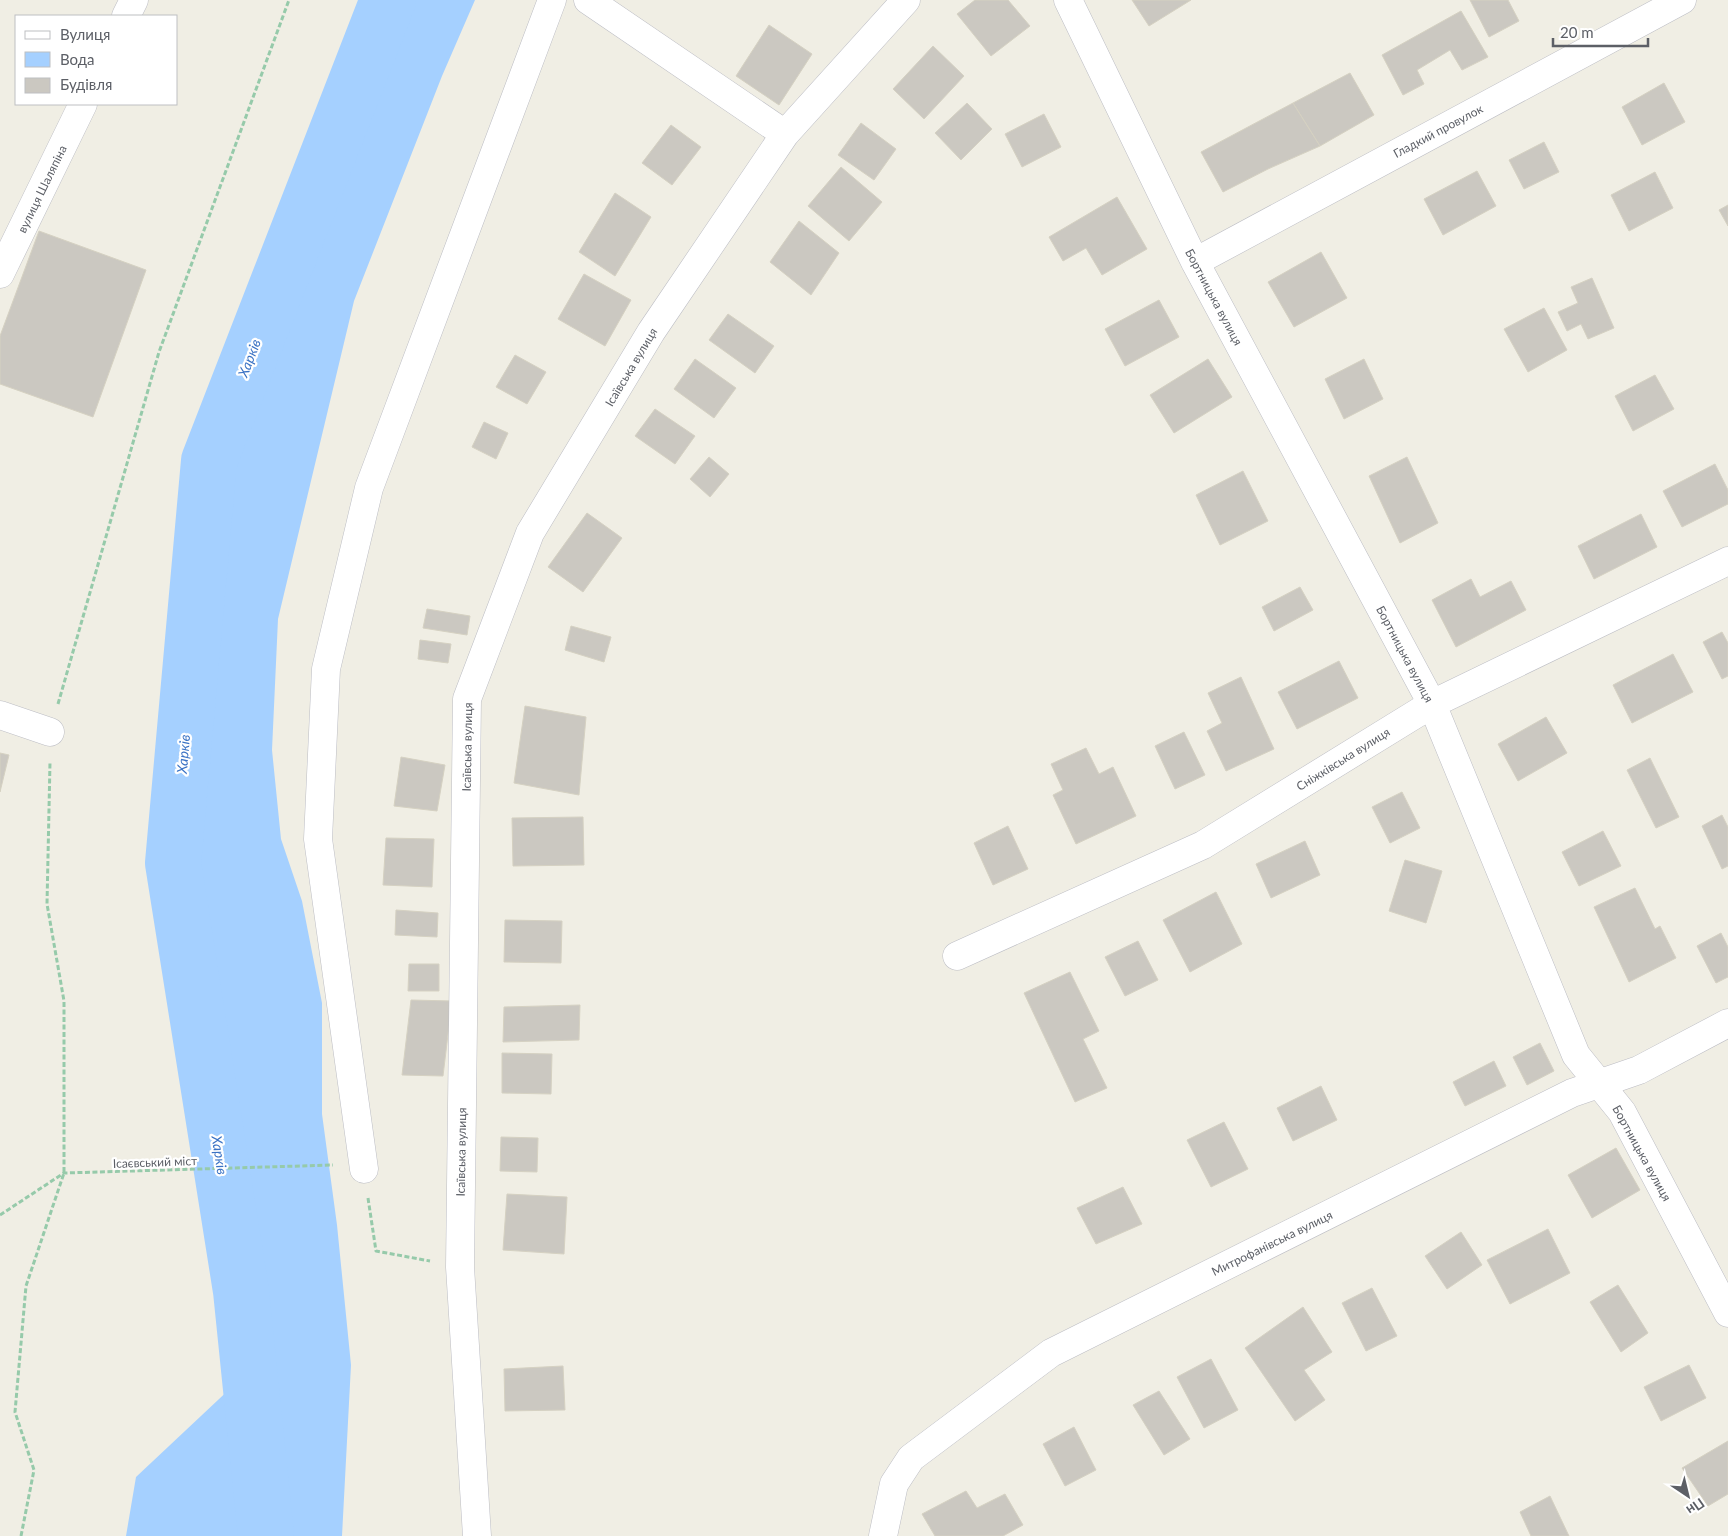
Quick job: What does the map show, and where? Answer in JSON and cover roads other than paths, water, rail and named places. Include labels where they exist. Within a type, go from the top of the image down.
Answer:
[{"type":"street","points":[[126,15],[134,0]]},
{"type":"street","points":[[364,1169],[318,839],[326,669],[369,488],[552,0]]},
{"type":"street","points":[[588,0],[786,134]]},
{"type":"street","name":"Ісаївська вулиця","points":[[477,1536],[460,1267],[467,699],[530,534],[651,332],[786,134],[906,0]]},
{"type":"street","name":"Бортницька вулиця","points":[[1068,0],[1195,262],[1432,704],[1576,1055],[1622,1112],[1728,1313]]},
{"type":"street","name":"Гладкий провулок","points":[[1195,262],[1682,0]]},
{"type":"street","name":"вулиця Шаляпіна","points":[[0,274],[83,105]]},
{"type":"street","name":"Сніжківська вулиця","points":[[957,956],[1203,845],[1432,704],[1728,561]]},
{"type":"street","points":[[0,714],[50,732]]},
{"type":"street","name":"Митрофанівська вулиця","points":[[883,1536],[894,1484],[911,1458],[935,1438],[1051,1353],[1572,1093],[1639,1070],[1728,1023]]},
{"type":"water","points":[[384,0],[475,0],[442,76],[354,301],[278,619],[272,750],[281,839],[302,901],[322,1003],[322,1114],[337,1225],[351,1365],[342,1536],[126,1536],[136,1477],[251,1369],[259,1307],[202,1099],[201,951],[187,781],[207,508]]},
{"type":"waterway","name":"Харків","points":[[266,1536],[241,1291],[173,863],[209,461],[388,0]]}]
